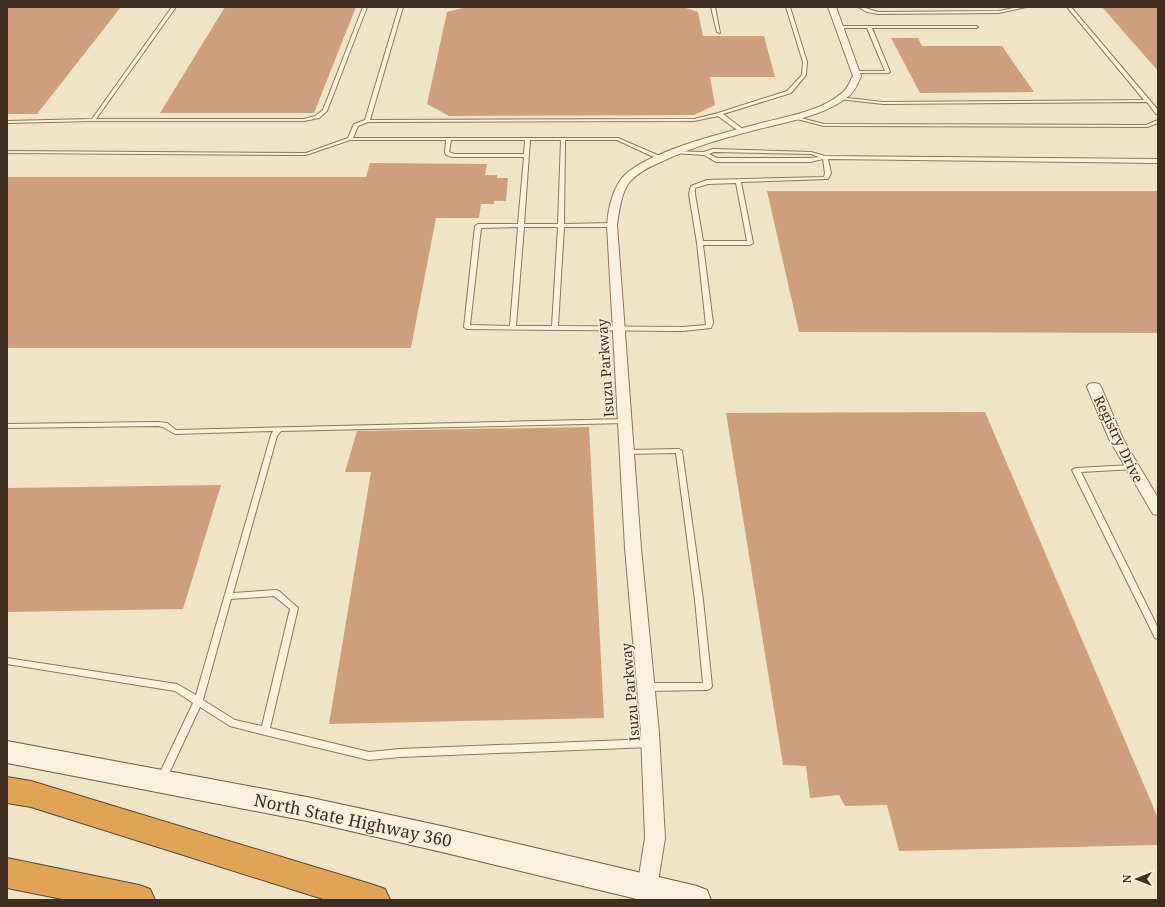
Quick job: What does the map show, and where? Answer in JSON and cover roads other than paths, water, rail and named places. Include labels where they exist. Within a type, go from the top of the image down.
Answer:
[{"type":"highway","points":[[7,790],[31,794],[374,900]]},
{"type":"highway","points":[[7,873],[139,900]]},
{"type":"main road","name":"North State Highway 360","points":[[7,752],[161,780],[307,809],[697,900]]},
{"type":"street","points":[[832,7],[856,72]]},
{"type":"street","name":"Isuzu Parkway","points":[[648,888],[655,838],[651,743],[633,548],[612,225],[623,184],[640,168],[674,152],[742,131],[795,117],[830,104],[847,93],[857,76],[856,72]]},
{"type":"street","name":"Registry Drive","points":[[1094,387],[1116,439],[1158,510]]},
{"type":"lane","points":[[93,120],[174,7]]},
{"type":"lane","points":[[7,122],[93,120],[304,120],[317,117],[325,111],[365,7]]},
{"type":"lane","points":[[367,121],[401,7]]},
{"type":"lane","points":[[713,7],[719,32]]},
{"type":"lane","points":[[350,139],[356,124],[367,121],[694,120],[719,114],[789,92],[804,75],[805,62],[788,7]]},
{"type":"lane","points":[[860,7],[868,11],[878,13],[981,13],[998,12],[1024,7]]},
{"type":"lane","points":[[1069,7],[1158,113]]},
{"type":"lane","points":[[840,27],[976,27]]},
{"type":"lane","points":[[856,72],[888,72],[869,27]]},
{"type":"lane","points":[[839,98],[883,103],[1147,101]]},
{"type":"lane","points":[[719,114],[742,131]]},
{"type":"lane","points":[[795,117],[824,125],[1147,126],[1158,121]]},
{"type":"lane","points":[[7,152],[306,154],[350,139],[618,139],[660,158]]},
{"type":"lane","points":[[449,139],[447,152],[453,156],[526,155]]},
{"type":"lane","points":[[513,327],[528,139]]},
{"type":"lane","points":[[555,328],[561,225],[563,139]]},
{"type":"lane","points":[[705,154],[713,150],[802,152],[825,157]]},
{"type":"lane","points":[[674,152],[705,154],[716,160],[810,160],[825,157],[1158,161]]},
{"type":"lane","points":[[612,225],[478,226],[467,327],[683,329],[709,327],[710,323],[700,243],[692,194],[693,187],[707,182],[826,178],[828,173],[825,157]]},
{"type":"lane","points":[[700,243],[750,243],[738,182]]},
{"type":"lane","points":[[7,426],[158,424],[165,425],[175,432],[625,421]]},
{"type":"lane","points":[[161,780],[198,702],[274,435],[278,429]]},
{"type":"lane","points":[[627,452],[679,452],[699,600],[708,686],[646,687]]},
{"type":"lane","points":[[1132,467],[1076,470],[1158,636]]},
{"type":"lane","points":[[228,596],[276,593],[294,608],[265,731]]},
{"type":"lane","points":[[7,661],[176,688],[233,723],[369,756],[400,753],[651,743]]}]
